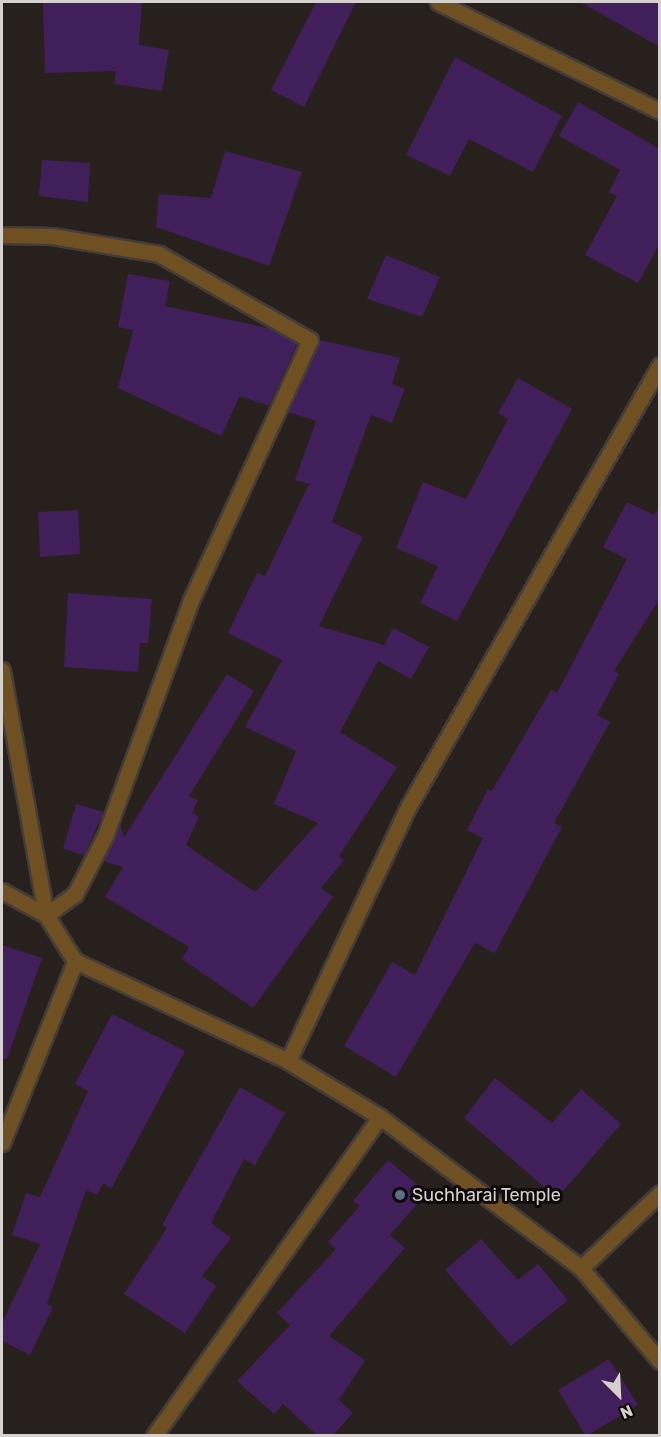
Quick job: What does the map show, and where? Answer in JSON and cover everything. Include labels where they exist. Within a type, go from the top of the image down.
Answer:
[{"type":"street","points":[[438,2],[660,111]]},
{"type":"street","points":[[2,235],[52,236],[159,254],[310,340],[191,600],[106,834],[75,894],[46,915]]},
{"type":"street","points":[[288,1061],[407,809],[660,365]]},
{"type":"street","points":[[2,670],[46,915],[75,961],[288,1061],[380,1118],[581,1268],[660,1361]]},
{"type":"street","points":[[2,891],[46,915]]},
{"type":"street","points":[[2,1143],[75,961]]},
{"type":"street","points":[[154,1436],[380,1118]]},
{"type":"street","points":[[581,1268],[660,1193]]},
{"type":"building","points":[[43,2],[142,2],[139,45],[169,50],[162,91],[114,84],[116,71],[45,73]]},
{"type":"building","points":[[316,2],[356,2],[304,107],[271,90]]},
{"type":"building","points":[[580,2],[660,2],[660,47]]},
{"type":"building","points":[[455,57],[562,116],[533,172],[469,139],[450,176],[406,155]]},
{"type":"building","points":[[578,102],[660,149],[659,245],[638,283],[585,255],[617,196],[609,192],[620,170],[559,136]]},
{"type":"building","points":[[225,151],[302,172],[269,266],[156,227],[159,194],[211,198]]},
{"type":"building","points":[[42,160],[90,163],[88,202],[39,196]]},
{"type":"building","points":[[386,255],[440,277],[422,317],[367,299]]},
{"type":"building","points":[[128,274],[170,281],[165,306],[272,329],[297,344],[269,406],[240,396],[221,436],[118,388],[133,330],[118,327]]},
{"type":"building","points":[[320,340],[400,358],[392,384],[405,389],[392,423],[371,415],[332,522],[363,537],[319,626],[384,645],[393,628],[429,647],[411,679],[378,661],[340,732],[397,767],[339,856],[344,860],[321,888],[333,897],[253,1008],[182,959],[189,947],[105,897],[123,867],[103,861],[120,823],[124,837],[227,674],[254,691],[189,796],[198,800],[192,813],[199,817],[186,845],[255,892],[318,823],[274,804],[296,751],[245,727],[282,660],[228,633],[257,573],[265,576],[309,484],[295,480],[316,421],[288,412]]},
{"type":"building","points":[[518,378],[572,409],[457,621],[420,603],[438,566],[396,548],[423,482],[466,499],[508,419],[498,413]]},
{"type":"building","points":[[627,502],[654,515],[660,506],[660,598],[614,671],[619,674],[597,715],[610,722],[554,823],[562,827],[495,953],[475,943],[396,1077],[344,1046],[392,962],[415,975],[483,838],[467,830],[488,789],[492,791],[551,690],[557,693],[627,559],[603,547]]},
{"type":"building","points":[[78,510],[80,554],[40,557],[38,512]]},
{"type":"building","points":[[68,593],[152,599],[148,643],[140,643],[138,672],[64,667]]},
{"type":"building","points":[[76,804],[104,812],[84,855],[63,849]]},
{"type":"building","points":[[2,945],[42,958],[7,1059],[2,1059]]},
{"type":"building","points":[[112,1014],[185,1051],[111,1189],[103,1183],[97,1195],[86,1190],[47,1304],[53,1307],[30,1355],[2,1341],[2,1323],[40,1244],[12,1235],[26,1193],[40,1197],[88,1091],[75,1084]]},
{"type":"building","points":[[495,1078],[552,1123],[581,1089],[621,1124],[557,1198],[464,1118]]},
{"type":"building","points":[[240,1087],[285,1113],[255,1165],[244,1159],[211,1223],[231,1238],[202,1276],[216,1286],[185,1333],[124,1294],[167,1228],[162,1225]]},
{"type":"building","points":[[388,1160],[427,1193],[390,1235],[405,1248],[329,1336],[365,1360],[339,1400],[353,1413],[332,1436],[318,1436],[283,1404],[274,1414],[237,1381],[290,1325],[277,1313],[336,1249],[328,1242],[360,1206],[353,1201]]},
{"type":"building","points":[[481,1239],[518,1280],[538,1264],[568,1300],[511,1346],[445,1270]]},
{"type":"building","points":[[609,1359],[638,1405],[586,1436],[558,1390]]},
{"type":"place","name":"Suchharai Temple","points":[[400,1195]]}]
